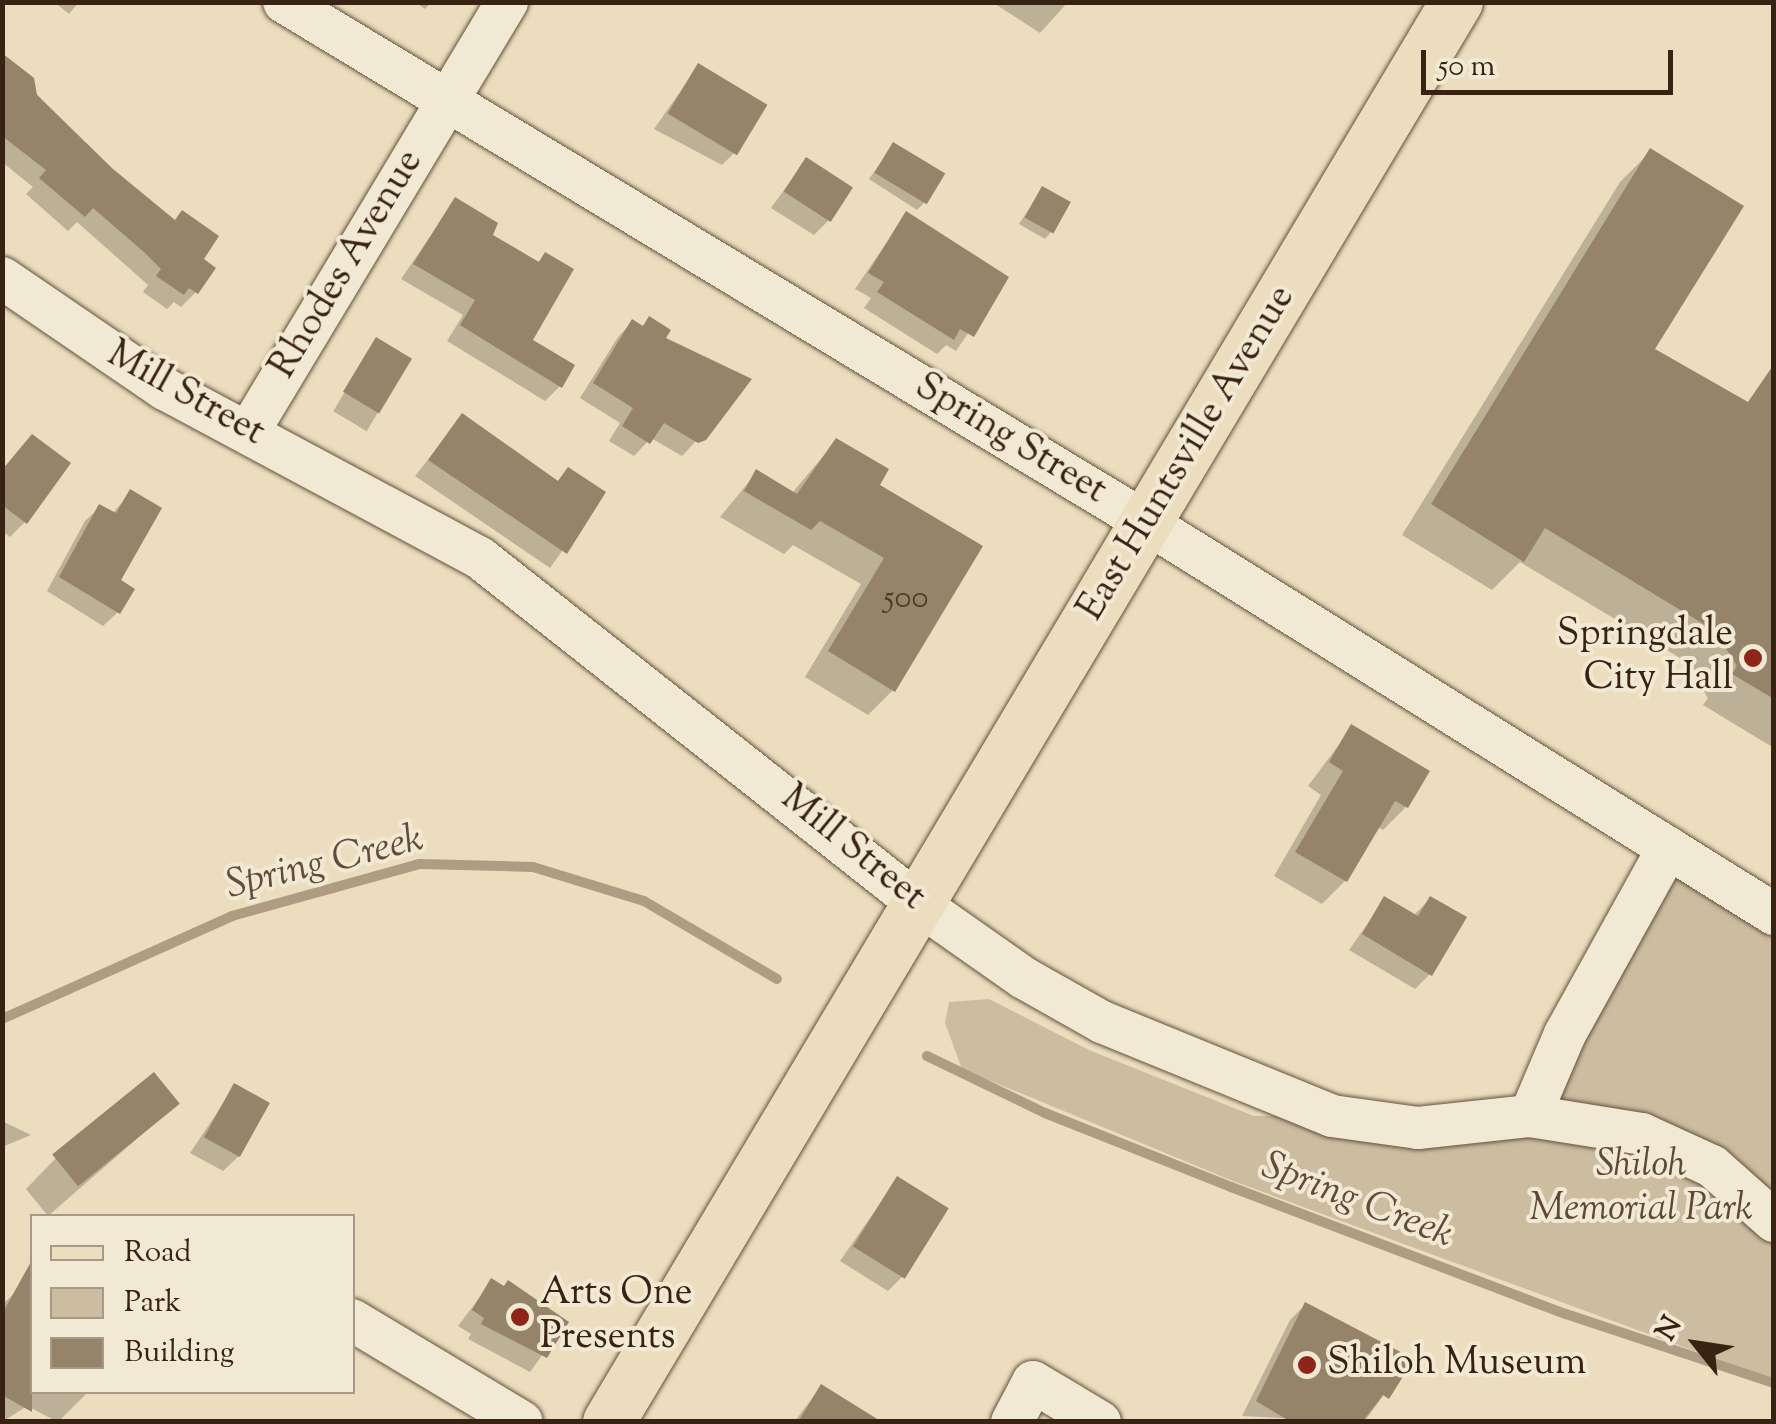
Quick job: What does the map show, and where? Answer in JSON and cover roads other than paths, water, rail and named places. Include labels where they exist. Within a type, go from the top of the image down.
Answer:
[{"type":"main road","name":"East Huntsville Avenue","points":[[608,1422],[1458,2]]},
{"type":"street","points":[[284,2],[448,98]]},
{"type":"street","name":"Rhodes Avenue","points":[[249,431],[508,2]]},
{"type":"street","name":"Spring Street","points":[[448,98],[1147,523],[1774,914]]},
{"type":"street","name":"Mill Street","points":[[2,278],[165,388],[480,558],[920,905],[1024,978],[1102,1022],[1332,1116],[1418,1128],[1530,1116],[1594,1122],[1674,1147],[1752,1195],[1774,1221]]},
{"type":"street","points":[[1530,1116],[1565,1034],[1668,848]]},
{"type":"street","points":[[355,1322],[522,1422]]},
{"type":"street","points":[[1012,1422],[1033,1382],[1100,1422]]},
{"type":"waterway","name":"Spring Creek","points":[[2,1019],[232,916],[420,864],[533,867],[644,901],[777,979]]},
{"type":"waterway","name":"Spring Creek","points":[[927,1056],[1045,1113],[1231,1187],[1566,1314],[1774,1383]]},
{"type":"place","name":"Springdale City Hall","points":[[1753,658]]},
{"type":"place","name":"Arts One Presents","points":[[520,1317]]},
{"type":"place","name":"Shiloh Museum","points":[[1307,1365]]},
{"type":"park label","name":"Shiloh Memorial Park","points":[[1641,1189]]}]
